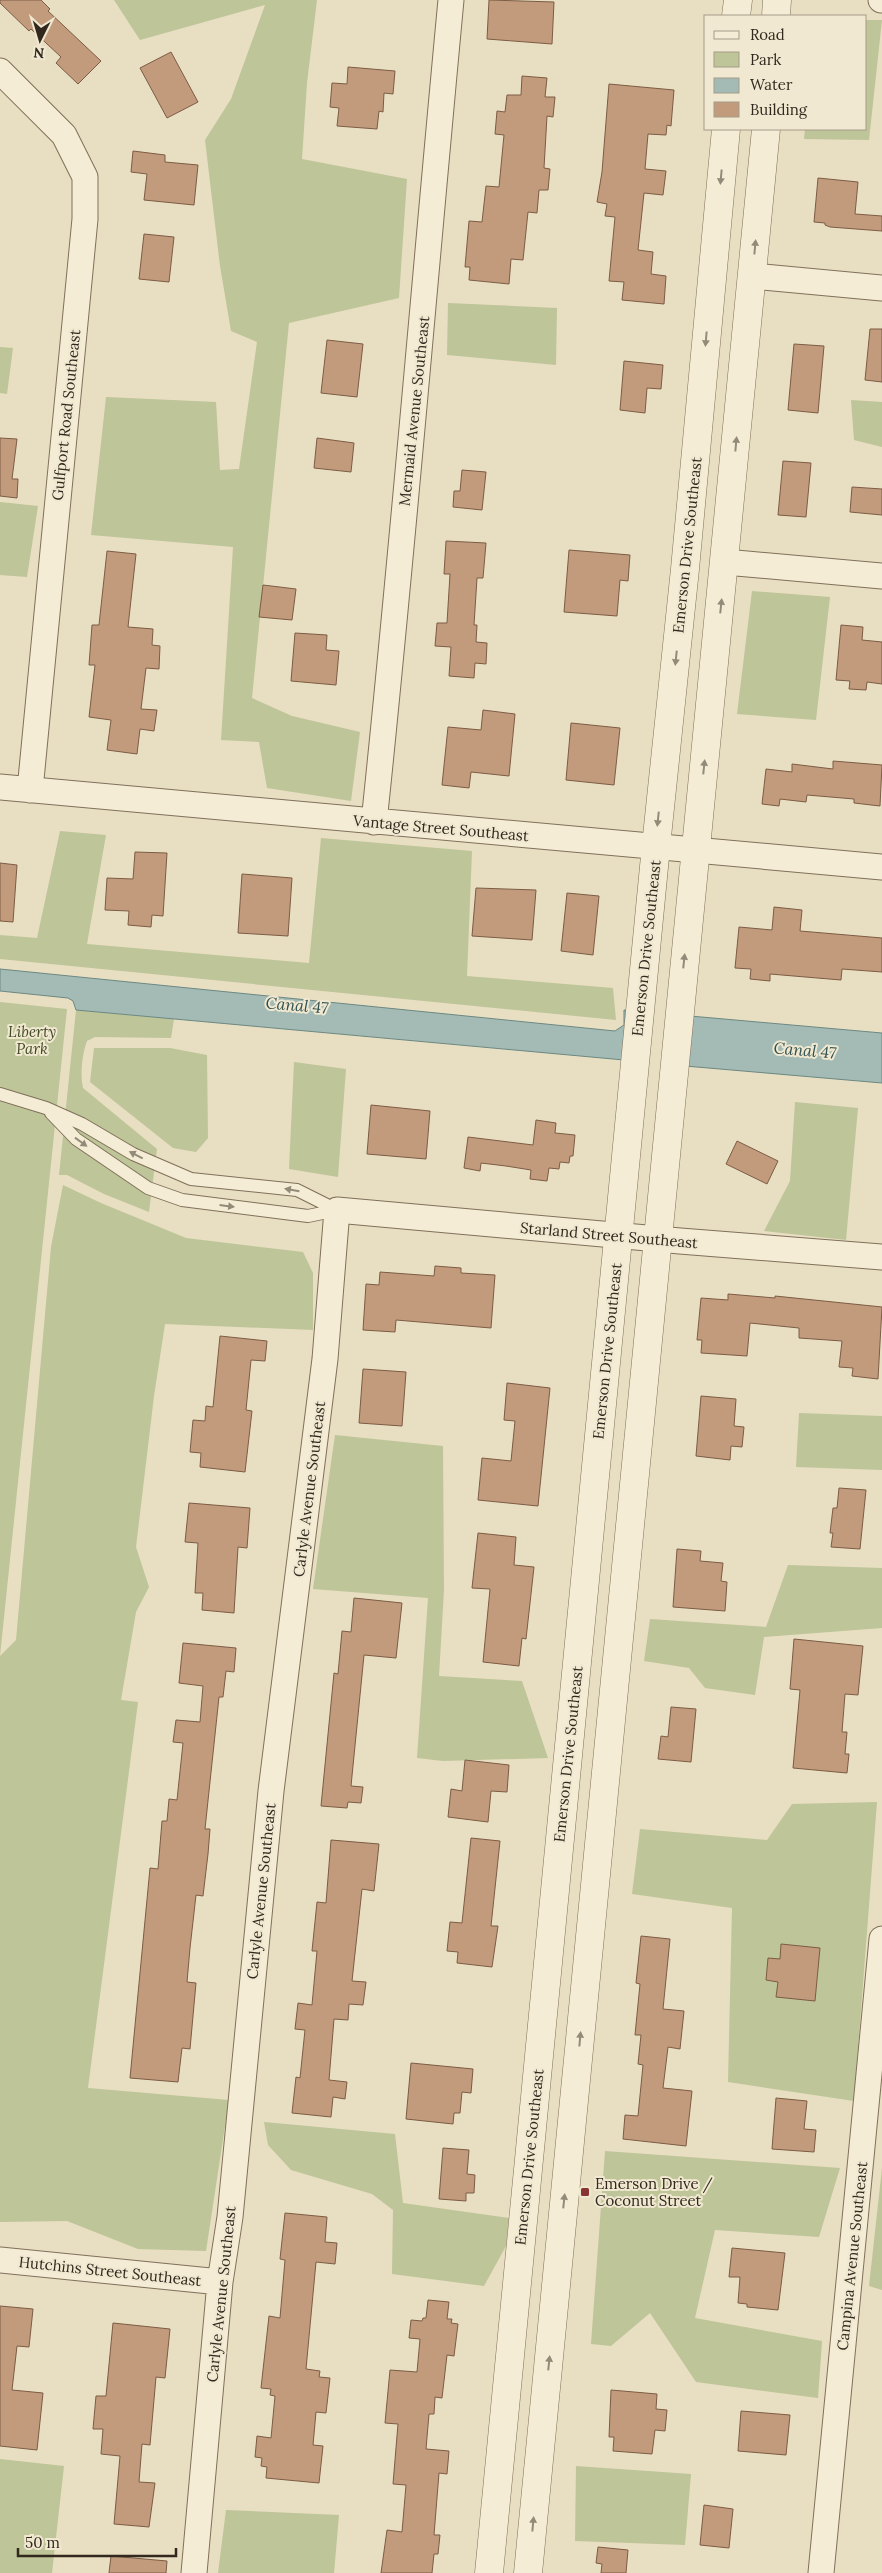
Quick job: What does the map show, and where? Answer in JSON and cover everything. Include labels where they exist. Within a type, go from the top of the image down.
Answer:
[{"type":"street","name":"Mermaid Avenue Southeast","points":[[374,822],[402,548],[406,486],[420,355],[451,0]]},
{"type":"street","points":[[736,15],[738,0]]},
{"type":"street","points":[[776,15],[777,0]]},
{"type":"street","name":"Gulfport Road Southeast","points":[[0,71],[64,134],[85,177],[85,218],[30,790]]},
{"type":"street","name":"Emerson Drive Southeast","points":[[489,2573],[656,846],[685,569],[726,130]]},
{"type":"street","points":[[528,2573],[695,850],[726,562],[766,130]]},
{"type":"street","points":[[752,276],[882,288]]},
{"type":"street","points":[[726,562],[882,576]]},
{"type":"street","name":"Vantage Street Southeast","points":[[0,787],[882,867]]},
{"type":"street","name":"Starland Street Southeast","points":[[337,1210],[658,1240],[882,1257]]},
{"type":"street","name":"Carlyle Avenue Southeast","points":[[194,2573],[220,2282],[230,2217],[271,1791],[324,1359],[337,1210]]},
{"type":"street","name":"Campina Avenue Southeast","points":[[821,2573],[882,1939]]},
{"type":"street","name":"Hutchins Street Southeast","points":[[0,2260],[220,2282]]},
{"type":"lane","name":"Starland Street Southeast","points":[[0,1094],[46,1108],[82,1124],[133,1154],[191,1180],[297,1190],[337,1210]]},
{"type":"lane","name":"Starland Street Southeast","points":[[46,1108],[76,1139],[148,1188],[156,1191],[182,1200],[308,1216],[337,1210]]},
{"type":"green space","points":[[114,0],[317,0],[307,83],[302,159],[407,179],[399,298],[289,323],[252,698],[292,716],[360,732],[351,801],[267,788],[259,742],[221,740],[233,547],[91,535],[106,397],[216,402],[220,470],[239,469],[257,342],[231,331],[220,266],[205,140],[231,99],[265,5],[140,40]]},
{"type":"green space","points":[[867,20],[882,20],[869,140],[804,139],[805,130],[867,130]]},
{"type":"green space","points":[[448,303],[557,308],[556,365],[447,355]]},
{"type":"green space","points":[[0,347],[13,348],[7,394],[0,393]]},
{"type":"green space","points":[[851,400],[882,402],[882,447],[854,440]]},
{"type":"green space","points":[[0,502],[38,506],[27,577],[0,575]]},
{"type":"green space","points":[[752,591],[830,597],[816,720],[737,714]]},
{"type":"green space","points":[[60,831],[106,835],[87,944],[309,963],[321,838],[472,851],[467,976],[613,988],[616,1020],[0,959],[0,935],[37,938]]},
{"type":"green space","name":"Liberty Park","points":[[0,1002],[67,1009],[0,1656]]},
{"type":"green space","points":[[76,1010],[174,1019],[171,1038],[95,1037],[87,1041],[83,1058],[83,1088],[157,1149],[149,1212],[104,1194],[67,1175],[59,1175]]},
{"type":"green space","points":[[94,1048],[170,1048],[207,1055],[208,1138],[196,1152],[173,1148],[90,1082]]},
{"type":"green space","points":[[294,1062],[346,1069],[338,1177],[289,1169]]},
{"type":"green space","points":[[795,1102],[858,1108],[846,1240],[764,1231],[790,1181]]},
{"type":"green space","points":[[63,1185],[186,1238],[303,1252],[313,1273],[313,1330],[165,1324],[154,1396],[136,1547],[149,1587],[136,1612],[121,1700],[138,1702],[88,2088],[229,2100],[206,2251],[138,2249],[67,2221],[0,2222],[0,1656],[16,1640],[51,1247]]},
{"type":"green space","points":[[799,1413],[882,1416],[882,1470],[796,1467]]},
{"type":"green space","points":[[335,1435],[443,1446],[444,1590],[439,1676],[522,1681],[548,1758],[443,1761],[417,1758],[428,1598],[313,1589]]},
{"type":"green space","points":[[788,1565],[882,1568],[882,1628],[764,1637],[755,1695],[705,1688],[689,1668],[644,1661],[650,1619],[766,1627]]},
{"type":"green space","points":[[877,1802],[854,2101],[728,2082],[732,1908],[632,1894],[640,1829],[767,1840],[792,1804]]},
{"type":"green space","points":[[264,2122],[395,2134],[403,2203],[509,2218],[506,2246],[484,2286],[392,2274],[393,2210],[372,2194],[291,2170],[268,2145]]},
{"type":"green space","points":[[605,2151],[840,2168],[819,2237],[715,2230],[695,2318],[822,2341],[818,2398],[696,2382],[650,2313],[611,2346],[591,2344]]},
{"type":"green space","points":[[882,2168],[882,2290],[869,2286]]},
{"type":"green space","points":[[0,2459],[64,2466],[52,2573],[0,2573]]},
{"type":"green space","points":[[576,2466],[691,2474],[685,2545],[575,2541]]},
{"type":"green space","points":[[226,2510],[339,2515],[334,2573],[218,2573]]},
{"type":"water","name":"Canal 47","points":[[0,969],[615,1031],[624,1025],[624,1010],[629,1011],[624,1060],[76,1010],[73,1001],[68,998],[0,991]]},
{"type":"water","name":"Canal 47","points":[[690,1016],[882,1033],[882,1083],[685,1066]]},
{"type":"building","points":[[0,0],[41,0],[50,9],[48,11],[101,61],[78,84],[56,63],[61,57],[31,29],[29,31],[0,3]]},
{"type":"building","points":[[489,0],[554,2],[552,44],[487,39]]},
{"type":"building","points":[[171,52],[198,102],[167,118],[140,68]]},
{"type":"building","points":[[348,67],[395,71],[393,94],[384,93],[383,112],[379,111],[377,129],[337,126],[339,108],[330,107],[332,83],[347,84]]},
{"type":"building","points":[[522,76],[547,78],[545,97],[555,97],[553,117],[547,116],[544,168],[550,169],[548,190],[539,190],[537,213],[528,212],[523,260],[511,259],[509,284],[469,280],[470,267],[465,267],[469,221],[482,222],[486,186],[499,187],[504,135],[495,134],[497,111],[505,112],[507,95],[521,95]]},
{"type":"building","points":[[609,84],[674,90],[671,126],[667,125],[666,135],[648,134],[645,169],[666,171],[663,195],[644,193],[638,250],[653,252],[651,274],[666,276],[664,304],[622,300],[624,282],[609,281],[615,217],[605,216],[607,204],[597,202],[602,172]]},
{"type":"building","points":[[133,151],[165,155],[165,162],[198,165],[194,205],[144,200],[147,174],[131,172]]},
{"type":"building","points":[[818,178],[858,182],[855,214],[882,216],[882,231],[830,227],[825,225],[825,223],[814,222]]},
{"type":"building","points":[[144,234],[174,237],[169,282],[139,279]]},
{"type":"building","points":[[870,329],[882,329],[882,382],[865,380]]},
{"type":"building","points":[[327,340],[363,344],[357,397],[321,393]]},
{"type":"building","points":[[794,344],[824,346],[818,413],[788,410]]},
{"type":"building","points":[[624,361],[663,365],[661,389],[647,388],[645,413],[620,410]]},
{"type":"building","points":[[0,438],[17,439],[12,479],[18,479],[17,498],[0,496]]},
{"type":"building","points":[[317,438],[354,443],[351,472],[314,468]]},
{"type":"building","points":[[783,461],[811,463],[806,517],[778,515]]},
{"type":"building","points":[[462,470],[486,472],[482,510],[453,507],[454,491],[460,491]]},
{"type":"building","points":[[852,487],[882,489],[882,515],[850,512]]},
{"type":"building","points":[[446,541],[486,543],[483,578],[477,578],[474,625],[477,625],[476,642],[487,643],[486,664],[475,663],[474,678],[449,676],[451,647],[435,646],[437,623],[447,623],[450,574],[444,574]]},
{"type":"building","points":[[569,550],[630,555],[628,581],[620,580],[617,616],[564,612]]},
{"type":"building","points":[[107,551],[136,554],[128,627],[153,629],[152,645],[160,646],[159,669],[146,668],[141,709],[157,710],[154,731],[140,729],[137,754],[107,750],[111,720],[89,717],[95,665],[89,665],[92,625],[99,625]]},
{"type":"building","points":[[263,585],[296,589],[292,620],[259,617]]},
{"type":"building","points":[[841,625],[863,627],[862,640],[882,642],[882,684],[867,682],[866,690],[849,689],[850,681],[836,680]]},
{"type":"building","points":[[295,633],[327,635],[326,650],[339,651],[336,685],[291,681]]},
{"type":"building","points":[[483,710],[515,714],[509,776],[471,772],[469,788],[442,785],[448,727],[481,730]]},
{"type":"building","points":[[571,723],[620,728],[614,785],[566,780]]},
{"type":"building","points":[[833,761],[882,765],[880,806],[854,803],[854,799],[807,795],[806,802],[780,799],[779,806],[762,804],[766,769],[792,772],[792,764],[833,769]]},
{"type":"building","points":[[135,852],[167,853],[163,916],[152,915],[151,927],[128,925],[129,911],[105,910],[107,878],[133,879]]},
{"type":"building","points":[[0,863],[17,865],[13,922],[0,921]]},
{"type":"building","points":[[242,874],[292,878],[288,936],[238,933]]},
{"type":"building","points":[[476,888],[536,890],[532,940],[472,936]]},
{"type":"building","points":[[567,893],[599,896],[593,955],[561,951]]},
{"type":"building","points":[[774,907],[802,910],[800,931],[882,938],[882,972],[842,969],[841,980],[770,974],[770,981],[750,979],[751,969],[735,968],[739,927],[772,930]]},
{"type":"building","points":[[371,1105],[430,1111],[426,1159],[367,1154]]},
{"type":"building","points":[[536,1120],[556,1123],[555,1133],[575,1135],[573,1156],[570,1156],[569,1163],[560,1162],[559,1169],[549,1168],[547,1181],[530,1179],[531,1170],[506,1166],[481,1163],[480,1171],[464,1168],[468,1137],[533,1145]]},
{"type":"building","points":[[737,1141],[778,1161],[767,1184],[726,1164]]},
{"type":"building","points":[[435,1266],[461,1268],[461,1273],[495,1275],[491,1328],[396,1320],[395,1332],[363,1330],[366,1284],[379,1285],[380,1272],[434,1276]]},
{"type":"building","points":[[728,1294],[775,1298],[775,1296],[882,1307],[878,1379],[852,1376],[853,1368],[839,1367],[842,1341],[799,1338],[799,1328],[750,1323],[747,1356],[701,1353],[702,1340],[697,1340],[701,1298],[728,1300]]},
{"type":"building","points":[[220,1336],[267,1341],[265,1361],[251,1360],[246,1410],[252,1411],[245,1472],[200,1467],[201,1453],[190,1452],[193,1420],[205,1421],[206,1406],[213,1407]]},
{"type":"building","points":[[363,1369],[406,1372],[402,1426],[359,1423]]},
{"type":"building","points":[[507,1383],[550,1388],[538,1506],[478,1500],[482,1458],[511,1461],[515,1421],[504,1420]]},
{"type":"building","points":[[701,1396],[736,1399],[734,1426],[744,1427],[742,1447],[731,1446],[730,1460],[696,1456]]},
{"type":"building","points":[[839,1488],[866,1490],[860,1549],[831,1547],[833,1533],[830,1533],[833,1508],[837,1508]]},
{"type":"building","points":[[189,1503],[250,1508],[247,1548],[238,1547],[234,1613],[202,1610],[203,1593],[195,1593],[198,1543],[185,1542]]},
{"type":"building","points":[[478,1533],[516,1537],[514,1565],[534,1567],[526,1639],[522,1638],[519,1666],[483,1662],[490,1589],[472,1588]]},
{"type":"building","points":[[677,1549],[701,1551],[700,1561],[723,1563],[721,1581],[727,1582],[725,1611],[673,1607]]},
{"type":"building","points":[[354,1598],[402,1603],[396,1658],[364,1655],[351,1786],[363,1787],[361,1803],[348,1802],[347,1808],[321,1806],[334,1673],[338,1674],[342,1631],[351,1632]]},
{"type":"building","points":[[794,1639],[863,1646],[858,1695],[845,1694],[842,1732],[847,1732],[845,1754],[849,1754],[847,1773],[793,1768],[800,1690],[790,1689]]},
{"type":"building","points":[[183,1643],[236,1648],[234,1672],[226,1671],[223,1697],[219,1697],[205,1829],[210,1829],[208,1854],[203,1896],[196,1895],[187,1982],[196,1983],[190,2049],[182,2048],[178,2082],[130,2078],[150,1868],[158,1869],[162,1821],[167,1821],[169,1799],[177,1800],[183,1743],[173,1742],[176,1720],[200,1722],[203,1686],[179,1683]]},
{"type":"building","points":[[671,1707],[696,1709],[691,1762],[658,1759],[661,1736],[668,1737]]},
{"type":"building","points":[[465,1760],[509,1765],[507,1792],[491,1791],[488,1822],[448,1817],[451,1789],[462,1791]]},
{"type":"building","points":[[471,1838],[500,1841],[491,1926],[498,1926],[492,1967],[457,1963],[458,1952],[447,1951],[450,1922],[462,1923]]},
{"type":"building","points":[[331,1840],[379,1844],[374,1891],[362,1889],[352,1981],[366,1982],[363,2005],[349,2004],[348,2020],[334,2019],[329,2080],[347,2082],[345,2099],[333,2097],[331,2117],[292,2113],[296,2077],[300,2078],[305,2030],[295,2029],[298,2003],[312,2005],[317,1951],[312,1951],[317,1902],[326,1903]]},
{"type":"building","points":[[641,1936],[670,1939],[663,2009],[684,2011],[680,2049],[668,2047],[663,2088],[692,2091],[686,2146],[623,2139],[625,2115],[638,2116],[643,2065],[638,2064],[641,2035],[635,2035],[640,1984],[636,1983]]},
{"type":"building","points":[[781,1944],[820,1948],[815,2001],[776,1997],[778,1982],[766,1980],[768,1958],[780,1959]]},
{"type":"building","points":[[411,2063],[473,2069],[471,2093],[462,2092],[460,2113],[454,2113],[453,2124],[406,2119]]},
{"type":"building","points":[[776,2098],[807,2101],[804,2129],[816,2130],[814,2152],[772,2149]]},
{"type":"building","points":[[443,2148],[469,2150],[467,2174],[475,2175],[474,2193],[466,2193],[466,2201],[439,2199]]},
{"type":"building","points":[[285,2213],[327,2217],[325,2242],[337,2243],[335,2264],[316,2262],[306,2369],[320,2371],[319,2377],[330,2378],[326,2413],[316,2412],[313,2445],[323,2446],[319,2483],[266,2478],[267,2467],[261,2466],[262,2458],[255,2457],[257,2436],[271,2438],[275,2396],[270,2395],[271,2389],[261,2388],[269,2316],[280,2318],[285,2260],[280,2259]]},
{"type":"building","points":[[732,2248],[785,2253],[778,2310],[747,2307],[747,2304],[738,2303],[740,2277],[729,2277]]},
{"type":"building","points":[[428,2300],[449,2302],[447,2319],[452,2319],[451,2323],[458,2324],[454,2356],[447,2355],[442,2398],[435,2397],[434,2414],[429,2414],[426,2449],[449,2451],[447,2474],[439,2473],[434,2535],[440,2535],[438,2554],[434,2554],[432,2573],[381,2573],[387,2530],[402,2532],[406,2485],[393,2484],[398,2424],[385,2423],[390,2370],[417,2372],[420,2339],[409,2338],[411,2320],[422,2321],[423,2318],[426,2318]]},
{"type":"building","points":[[0,2306],[33,2309],[29,2347],[17,2346],[12,2390],[43,2393],[37,2450],[0,2446]]},
{"type":"building","points":[[113,2323],[170,2329],[165,2378],[156,2377],[150,2445],[142,2444],[139,2482],[155,2483],[149,2527],[114,2524],[120,2456],[101,2454],[103,2429],[93,2429],[96,2396],[106,2396]]},
{"type":"building","points":[[611,2390],[657,2394],[656,2409],[667,2410],[665,2431],[655,2430],[652,2454],[613,2451],[614,2437],[609,2437]]},
{"type":"building","points":[[741,2411],[790,2415],[786,2455],[738,2451]]},
{"type":"building","points":[[704,2505],[733,2509],[729,2548],[700,2545]]},
{"type":"building","points":[[598,2547],[628,2550],[626,2573],[601,2573],[602,2564],[596,2563]]},
{"type":"building","points":[[111,2556],[167,2561],[166,2573],[109,2573]]},
{"type":"place","name":"Emerson Drive / Coconut Street","points":[[585,2192]]}]
